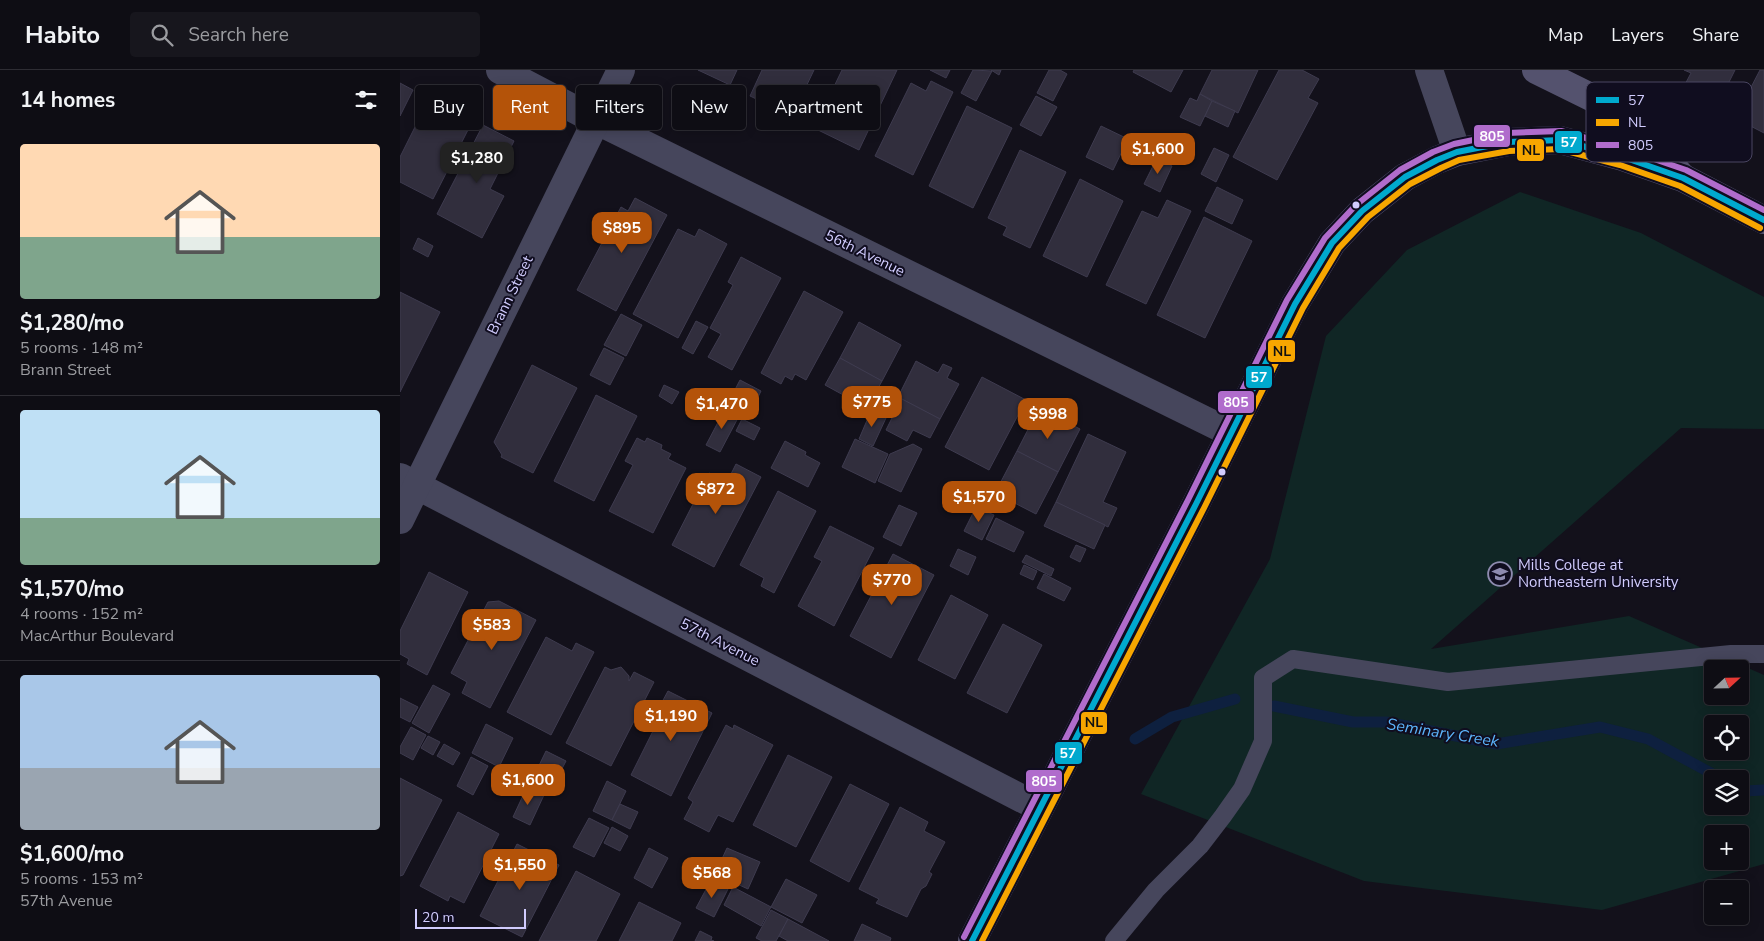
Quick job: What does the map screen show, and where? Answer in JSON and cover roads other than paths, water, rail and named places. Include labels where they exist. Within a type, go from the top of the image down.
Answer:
[{"type":"main road","points":[[1536,70],[1586,95]]},
{"type":"main road","points":[[972,941],[1196,504],[1295,304],[1332,243],[1362,211],[1406,177],[1437,160],[1457,152],[1508,142],[1560,140],[1586,147]]},
{"type":"main road","points":[[1637,162],[1683,178],[1764,220]]},
{"type":"main road","points":[[1669,162],[1683,178]]},
{"type":"street","name":"56th Avenue","points":[[500,70],[576,110]]},
{"type":"street","name":"Brann Street","points":[[614,85],[621,70]]},
{"type":"street","points":[[1429,70],[1457,152]]},
{"type":"street","name":"Brann Street","points":[[400,520],[409,481],[591,130]]},
{"type":"street","name":"56th Avenue","points":[[616,130],[1231,433]]},
{"type":"street","name":"57th Avenue","points":[[409,481],[1040,808]]},
{"type":"lane","points":[[1114,941],[1156,890],[1200,846],[1224,816],[1242,789],[1263,741],[1263,678],[1293,659],[1448,682],[1732,654],[1764,654]]},
{"type":"waterway","name":"Seminary Creek","points":[[1135,739],[1172,717],[1235,699]]},
{"type":"waterway","name":"Seminary Creek","points":[[1274,706],[1353,722],[1386,722],[1496,744],[1600,727],[1648,739],[1705,770]]},
{"type":"waterway","name":"Seminary Creek","points":[[1749,791],[1764,790]]},
{"type":"place","name":"Mills College at Northeastern University","points":[[1500,574]]}]
